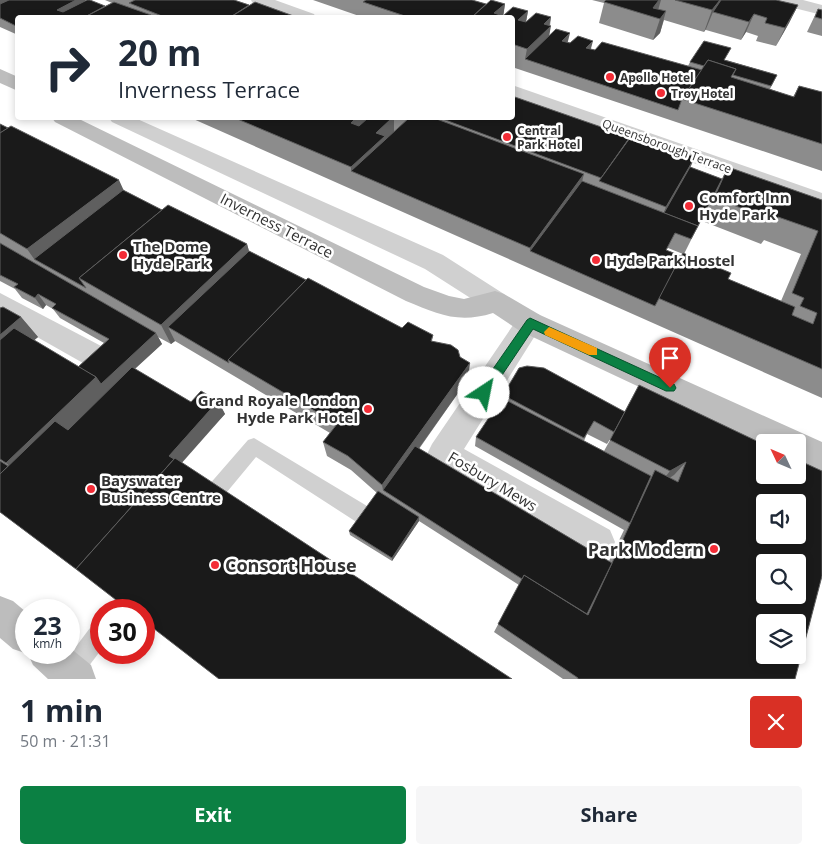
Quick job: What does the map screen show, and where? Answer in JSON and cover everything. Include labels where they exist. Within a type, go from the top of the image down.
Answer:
[{"type":"main road","name":"Inverness Terrace","points":[[66,120],[415,294],[459,310],[480,308],[495,300],[530,323],[772,434]]},
{"type":"main road","points":[[806,450],[822,458]]},
{"type":"main road","points":[[0,614],[15,627]]},
{"type":"street","points":[[259,0],[300,15]]},
{"type":"street","points":[[784,0],[822,10]]},
{"type":"street","name":"Queensborough Terrace","points":[[515,92],[822,201]]},
{"type":"street","name":"Inverness Terrace","points":[[123,120],[434,262],[495,300]]},
{"type":"street","points":[[7,316],[93,355]]},
{"type":"street","name":"Fosbury Mews","points":[[530,323],[443,454],[598,542]]},
{"type":"lane","points":[[215,492],[254,446],[365,516]]},
{"type":"lane","points":[[64,668],[90,643]]},
{"type":"building","points":[[9,0],[76,0],[57,10],[63,12],[87,0],[105,6],[88,15],[15,15],[15,26],[0,18],[0,4]]},
{"type":"building","points":[[135,0],[234,0],[249,5],[234,15],[159,15],[129,3]]},
{"type":"building","points":[[366,0],[472,0],[486,4],[474,15],[402,15],[363,2]]},
{"type":"building","points":[[491,0],[505,4],[494,13],[500,15],[474,15]]},
{"type":"building","points":[[606,0],[659,0],[653,8],[666,11],[660,19],[604,2]]},
{"type":"building","points":[[675,0],[720,0],[712,10]]},
{"type":"building","points":[[721,0],[776,0],[798,5],[785,28],[765,23],[767,18],[754,14],[749,22],[713,12]]},
{"type":"building","points":[[114,2],[151,15],[89,15]]},
{"type":"building","points":[[255,2],[291,15],[234,15]]},
{"type":"building","points":[[513,7],[528,11],[518,20],[526,22],[536,13],[551,17],[544,24],[551,26],[527,49],[515,45],[515,15],[504,15]]},
{"type":"building","points":[[818,9],[822,10],[822,19],[815,17]]},
{"type":"building","points":[[556,29],[570,33],[562,41],[570,43],[578,36],[593,41],[586,48],[595,50],[602,42],[702,70],[682,99],[678,110],[525,59]]},
{"type":"building","points":[[704,41],[731,48],[724,60],[777,75],[771,86],[733,75],[736,69],[708,60],[704,66],[690,62]]},
{"type":"building","points":[[708,60],[736,69],[731,77],[794,97],[799,86],[822,92],[822,144],[682,99]]},
{"type":"building","points":[[515,97],[630,137],[601,178],[445,120],[515,120]]},
{"type":"building","points":[[240,120],[354,120],[351,123],[359,126],[366,120],[390,120],[376,133],[385,136],[351,167]]},
{"type":"building","points":[[407,120],[439,120],[584,174],[530,248],[351,171]]},
{"type":"building","points":[[0,124],[8,128],[0,133]]},
{"type":"building","points":[[11,126],[119,180],[27,249],[0,233],[0,133]]},
{"type":"building","points":[[632,135],[695,157],[666,207],[599,181]]},
{"type":"building","name":"Comfort Inn Hyde Park","points":[[690,167],[722,179],[698,226],[664,213]]},
{"type":"building","points":[[728,167],[822,200],[822,369],[658,298],[683,253],[731,273],[728,279],[795,307],[792,315],[813,324],[817,313],[800,306],[804,298],[792,293],[818,231],[778,217],[776,221],[714,198]]},
{"type":"building","name":"Hyde Park Hostel","points":[[582,181],[698,226],[691,239],[675,233],[666,250],[681,256],[655,306],[530,251]]},
{"type":"building","points":[[123,190],[162,210],[79,278],[86,288],[34,259]]},
{"type":"building","points":[[168,205],[247,244],[161,325],[79,278]]},
{"type":"building","points":[[0,243],[156,333],[101,384],[96,377],[78,367],[109,339],[52,308],[56,304],[38,294],[35,298],[14,287],[18,284],[0,275]]},
{"type":"building","points":[[249,251],[306,280],[228,360],[229,363],[168,327]]},
{"type":"building","name":"Grand Royale London Hyde Park Hotel","points":[[308,278],[402,328],[408,322],[433,335],[431,341],[451,345],[458,350],[460,357],[470,363],[382,485],[348,456],[323,442],[337,424],[228,360]]},
{"type":"building","points":[[3,307],[21,317],[0,335],[0,308]]},
{"type":"building","points":[[14,328],[96,377],[6,463],[0,459],[0,340]]},
{"type":"building","points":[[527,366],[544,368],[625,412],[614,432],[594,421],[584,438],[503,395],[519,368]]},
{"type":"building","name":"Bayswater Business Centre","points":[[132,367],[191,402],[201,391],[218,401],[169,456],[174,459],[76,569],[0,512],[0,474],[55,421],[68,430]]},
{"type":"building","name":"Park Modern","points":[[639,385],[756,441],[756,484],[806,484],[806,464],[822,471],[822,576],[806,637],[806,614],[756,614],[756,664],[799,664],[795,679],[578,679],[498,624],[524,575],[588,615],[655,470],[678,482],[686,462],[670,471],[610,440]]},
{"type":"building","points":[[502,398],[651,476],[630,523],[476,437]]},
{"type":"building","points":[[415,446],[612,563],[587,614],[524,575],[522,579],[383,490]]},
{"type":"building","name":"Consort House","points":[[175,458],[512,679],[219,679],[155,630],[155,599],[115,599],[76,569]]},
{"type":"building","points":[[0,461],[8,466],[0,474]]},
{"type":"building","points":[[378,491],[419,517],[392,558],[349,531]]},
{"type":"slow traffic","points":[[549,332],[593,352]]},
{"type":"place","name":"Apollo Hotel","points":[[610,77]]},
{"type":"place","name":"Troy Hotel","points":[[661,93]]},
{"type":"place","name":"Central Park Hotel","points":[[507,137]]},
{"type":"place","name":"Comfort Inn Hyde Park","points":[[689,206]]},
{"type":"place","name":"The Dome Hyde Park","points":[[123,255]]},
{"type":"place","name":"Hyde Park Hostel","points":[[596,260]]},
{"type":"place","name":"Grand Royale London Hyde Park Hotel","points":[[368,409]]},
{"type":"place","name":"Bayswater Business Centre","points":[[91,489]]},
{"type":"place","name":"Park Modern","points":[[714,549]]},
{"type":"place","name":"Consort House","points":[[215,565]]},
{"type":"route","points":[[484,393],[530,323],[670,388]]}]
